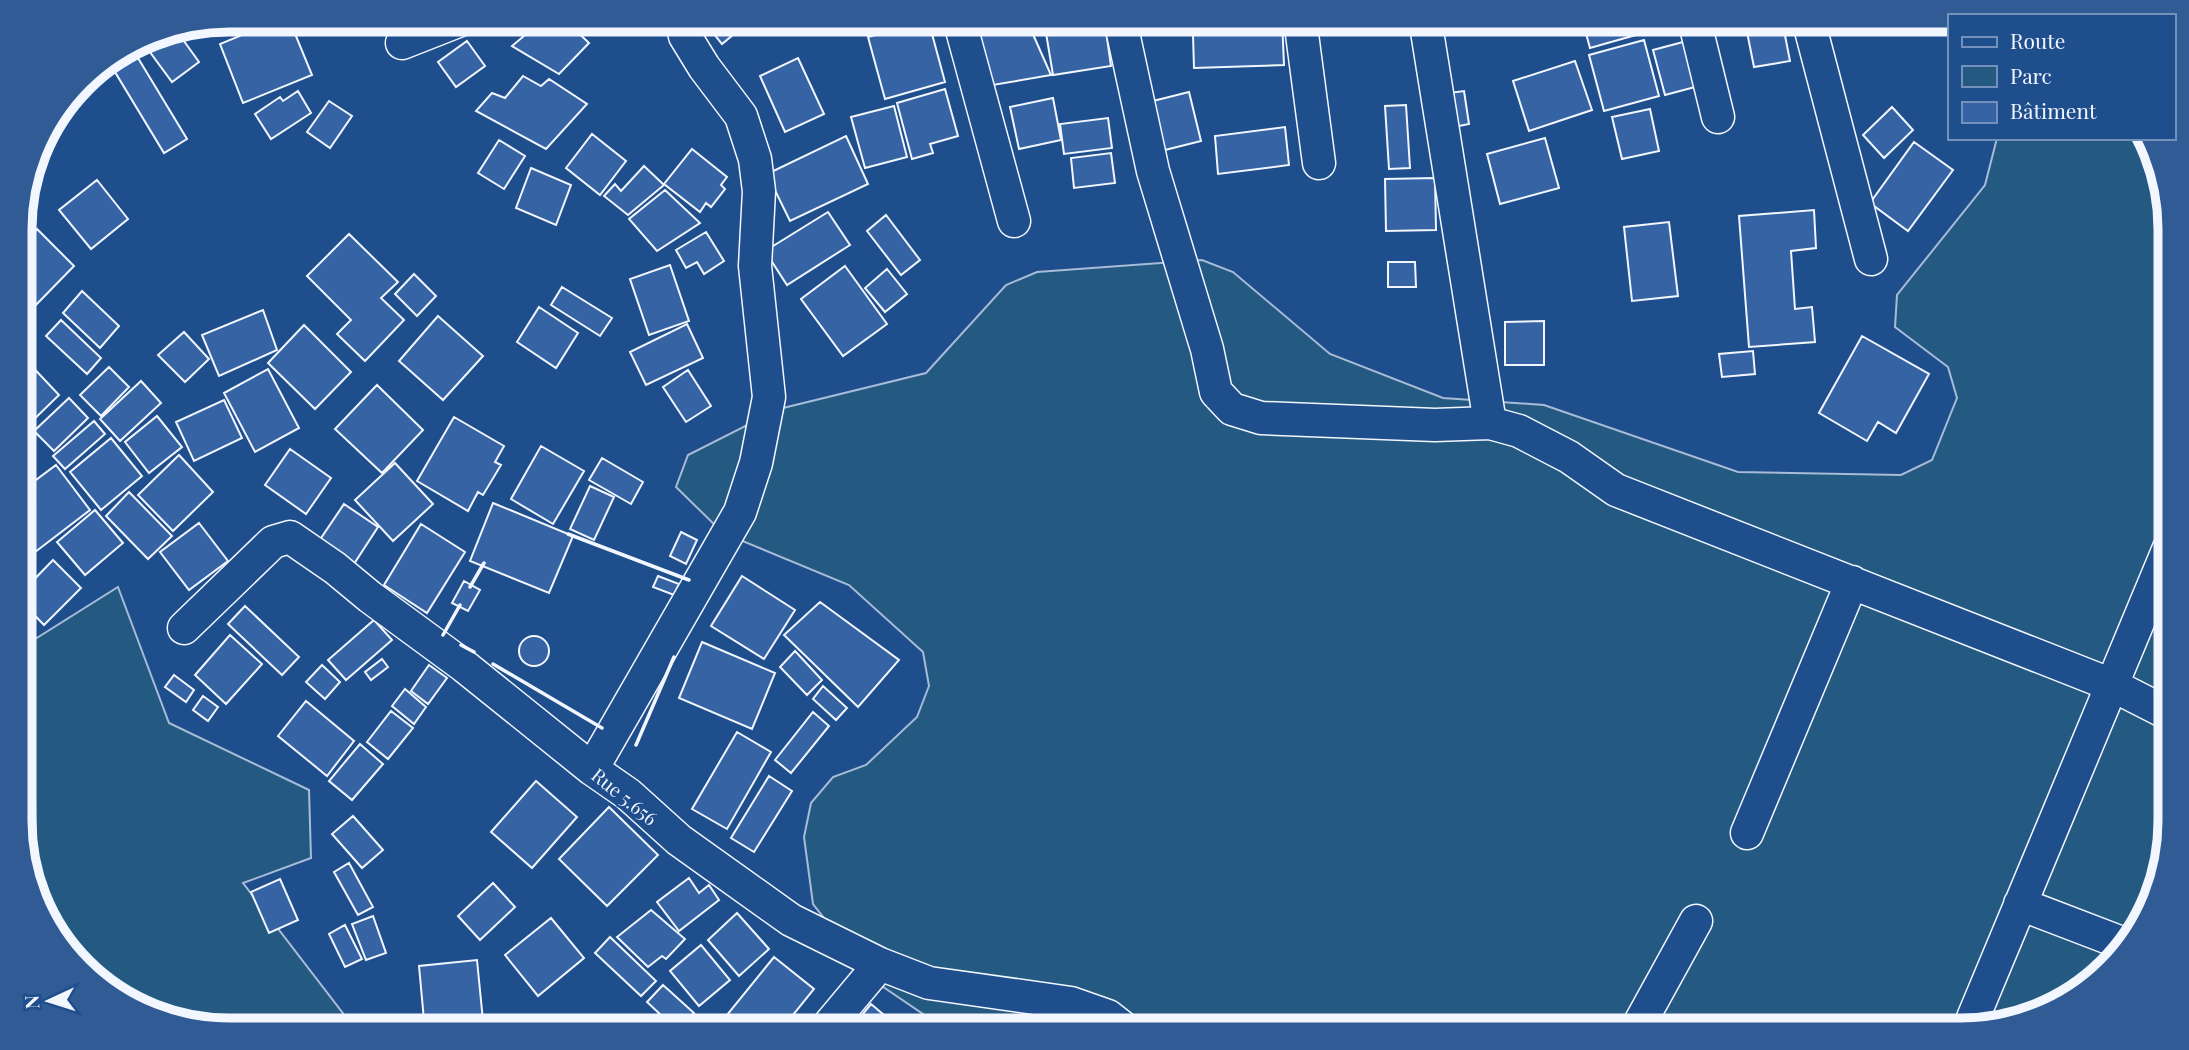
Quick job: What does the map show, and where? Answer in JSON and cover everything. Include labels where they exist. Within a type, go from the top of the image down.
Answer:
[{"type":"street","points":[[402,43],[430,32]]},
{"type":"street","points":[[592,769],[740,512],[757,463],[769,397],[755,266],[759,191],[755,159],[741,116],[704,67],[684,32]]},
{"type":"street","points":[[963,32],[1014,221]]},
{"type":"street","points":[[1123,32],[1153,171],[1207,349],[1216,392],[1232,409],[1261,418],[1435,425],[1490,423],[1519,431],[1569,457],[1616,490],[2112,685],[2158,708]]},
{"type":"street","points":[[1302,32],[1319,163]]},
{"type":"street","points":[[1427,32],[1490,423]]},
{"type":"street","points":[[1697,32],[1718,117]]},
{"type":"street","points":[[1811,32],[1871,259]]},
{"type":"street","name":"Rue 5.656","points":[[184,628],[273,542],[290,537],[464,666],[592,769],[628,794],[679,840],[780,912],[880,964],[929,983],[1071,1003],[1110,1018]]},
{"type":"street","points":[[1973,1018],[2158,574]]},
{"type":"street","points":[[1747,833],[1852,582]]},
{"type":"street","points":[[2020,904],[2117,941]]},
{"type":"street","points":[[1643,1018],[1696,920]]},
{"type":"street","points":[[835,1018],[880,964]]},
{"type":"green space","points":[[1996,140],[2136,140],[2151,178],[2156,203],[2156,847],[2147,885],[2124,931],[2090,970],[2070,985],[2024,1008],[1973,1018],[929,1018],[873,980],[813,904],[804,837],[811,803],[833,777],[866,765],[917,717],[929,686],[923,652],[849,585],[723,533],[676,487],[688,455],[779,409],[926,373],[1006,285],[1037,272],[1202,260],[1233,272],[1330,354],[1443,398],[1544,405],[1738,472],[1901,475],[1932,460],[1957,398],[1948,367],[1895,327],[1897,295],[1985,185]]},
{"type":"green space","points":[[118,587],[169,723],[309,790],[311,858],[243,883],[347,1018],[229,1018],[190,1015],[165,1008],[119,985],[80,951],[52,908],[37,865],[34,755],[31,751],[31,641]]},
{"type":"building","points":[[249,32],[294,32],[312,75],[243,103],[220,44]]},
{"type":"building","points":[[529,32],[578,32],[589,43],[559,74],[512,46]]},
{"type":"building","points":[[712,32],[736,32],[722,44]]},
{"type":"building","points":[[887,32],[932,32],[945,82],[885,99],[868,37]]},
{"type":"building","points":[[972,32],[1032,32],[1051,75],[993,85]]},
{"type":"building","points":[[1106,32],[1111,66],[1053,75],[1046,33]]},
{"type":"building","points":[[1283,32],[1284,65],[1194,68],[1193,35]]},
{"type":"building","points":[[1586,32],[1646,32],[1590,48]]},
{"type":"building","points":[[1747,32],[1784,32],[1790,61],[1754,67]]},
{"type":"building","points":[[181,37],[199,62],[172,82],[148,49]]},
{"type":"building","points":[[1644,40],[1659,96],[1604,111],[1589,55]]},
{"type":"building","points":[[467,41],[485,66],[456,87],[438,62]]},
{"type":"building","points":[[1683,42],[1695,87],[1665,95],[1653,50]]},
{"type":"building","points":[[138,58],[187,139],[164,153],[115,72]]},
{"type":"building","points":[[798,58],[824,114],[785,132],[760,76]]},
{"type":"building","points":[[1575,61],[1592,110],[1529,131],[1513,81]]},
{"type":"building","points":[[523,76],[541,86],[549,79],[587,104],[546,149],[476,111],[492,93],[505,98]]},
{"type":"building","points":[[945,89],[958,136],[930,144],[933,153],[912,159],[897,103]]},
{"type":"building","points":[[298,91],[311,113],[271,139],[255,114],[280,97],[283,101]]},
{"type":"building","points":[[1464,91],[1469,124],[1454,127],[1449,93]]},
{"type":"building","points":[[1189,92],[1201,141],[1157,152],[1145,103]]},
{"type":"building","points":[[1053,98],[1061,140],[1019,149],[1010,107]]},
{"type":"building","points":[[329,101],[352,116],[330,148],[307,132]]},
{"type":"building","points":[[1406,105],[1410,168],[1389,169],[1385,106]]},
{"type":"building","points":[[894,106],[907,157],[865,168],[851,117]]},
{"type":"building","points":[[1892,107],[1913,130],[1884,158],[1863,135]]},
{"type":"building","points":[[1650,109],[1659,151],[1622,159],[1612,117]]},
{"type":"building","points":[[1108,118],[1112,148],[1064,154],[1060,124]]},
{"type":"building","points":[[1285,127],[1289,165],[1218,174],[1215,136]]},
{"type":"building","points":[[592,134],[626,161],[600,195],[566,168]]},
{"type":"building","points":[[846,136],[868,184],[790,221],[767,174]]},
{"type":"building","points":[[1545,138],[1559,188],[1500,204],[1487,154]]},
{"type":"building","points":[[499,140],[525,156],[504,189],[478,173]]},
{"type":"building","points":[[1914,142],[1953,170],[1908,231],[1870,203]]},
{"type":"building","points":[[692,149],[727,177],[721,185],[725,189],[711,207],[706,203],[700,212],[664,184]]},
{"type":"building","points":[[1111,153],[1115,183],[1074,188],[1071,158]]},
{"type":"building","points":[[644,166],[664,185],[628,215],[604,196],[615,184],[621,191]]},
{"type":"building","points":[[531,168],[571,185],[556,225],[516,208]]},
{"type":"building","points":[[1435,178],[1436,230],[1386,231],[1385,179]]},
{"type":"building","points":[[97,180],[128,219],[91,249],[59,210]]},
{"type":"building","points":[[665,190],[700,223],[657,251],[629,219]]},
{"type":"building","points":[[1814,210],[1816,248],[1791,251],[1795,309],[1812,307],[1815,342],[1749,347],[1739,216]]},
{"type":"building","points":[[828,212],[850,245],[787,285],[765,251]]},
{"type":"building","points":[[886,215],[920,260],[901,275],[867,231]]},
{"type":"building","points":[[1669,222],[1678,296],[1632,301],[1624,227]]},
{"type":"building","points":[[37,229],[74,266],[32,309],[32,234]]},
{"type":"building","points":[[706,232],[724,261],[704,274],[697,262],[686,268],[676,250]]},
{"type":"building","points":[[349,234],[398,282],[381,298],[404,320],[365,361],[337,334],[351,320],[307,276]]},
{"type":"building","points":[[1388,262],[1415,262],[1416,287],[1388,287]]},
{"type":"building","points":[[670,265],[689,321],[649,335],[630,279]]},
{"type":"building","points":[[845,266],[887,324],[843,356],[801,299]]},
{"type":"building","points":[[887,269],[907,294],[885,312],[865,288]]},
{"type":"building","points":[[414,274],[436,296],[417,316],[395,294]]},
{"type":"building","points":[[562,287],[612,318],[600,336],[551,305]]},
{"type":"building","points":[[82,291],[119,326],[100,348],[63,313]]},
{"type":"building","points":[[539,307],[578,333],[556,368],[517,342]]},
{"type":"building","points":[[263,310],[277,350],[219,376],[202,335]]},
{"type":"building","points":[[438,316],[483,356],[443,400],[399,361]]},
{"type":"building","points":[[61,320],[101,358],[87,374],[46,336]]},
{"type":"building","points":[[1544,321],[1544,365],[1505,365],[1505,322]]},
{"type":"building","points":[[687,324],[703,358],[646,385],[630,352]]},
{"type":"building","points":[[304,325],[351,372],[315,409],[268,363]]},
{"type":"building","points":[[184,332],[209,359],[185,382],[158,355]]},
{"type":"building","points":[[1862,336],[1929,374],[1896,433],[1878,422],[1867,441],[1819,413]]},
{"type":"building","points":[[1753,351],[1755,374],[1722,377],[1719,354]]},
{"type":"building","points":[[32,366],[59,395],[32,422]]},
{"type":"building","points":[[109,367],[129,387],[101,416],[80,395]]},
{"type":"building","points":[[268,369],[299,428],[255,452],[224,393]]},
{"type":"building","points":[[688,370],[711,406],[686,422],[663,387]]},
{"type":"building","points":[[141,381],[161,403],[120,441],[100,419]]},
{"type":"building","points":[[377,385],[423,430],[382,473],[335,429]]},
{"type":"building","points":[[69,398],[88,418],[54,451],[34,431]]},
{"type":"building","points":[[224,400],[242,438],[194,461],[176,422]]},
{"type":"building","points":[[157,416],[182,447],[149,473],[125,442]]},
{"type":"building","points":[[454,417],[504,446],[495,462],[501,465],[483,495],[478,492],[468,511],[417,481]]},
{"type":"building","points":[[94,421],[105,434],[65,469],[53,456]]},
{"type":"building","points":[[111,438],[142,476],[101,510],[70,472]]},
{"type":"building","points":[[541,446],[584,471],[553,524],[511,499]]},
{"type":"building","points":[[290,449],[331,478],[306,514],[265,485]]},
{"type":"building","points":[[179,455],[213,492],[173,531],[138,495]]},
{"type":"building","points":[[602,458],[643,482],[631,504],[589,480]]},
{"type":"building","points":[[395,463],[433,504],[393,541],[355,500]]},
{"type":"building","points":[[56,465],[90,510],[31,555],[32,483]]},
{"type":"building","points":[[590,486],[614,497],[594,540],[570,529]]},
{"type":"building","points":[[129,492],[172,536],[148,559],[106,516]]},
{"type":"building","points":[[493,503],[573,536],[549,593],[470,561]]},
{"type":"building","points":[[344,504],[378,527],[350,570],[315,547]]},
{"type":"building","points":[[95,510],[123,543],[85,575],[57,542]]},
{"type":"building","points":[[199,523],[228,561],[189,590],[160,552]]},
{"type":"building","points":[[421,524],[465,552],[427,613],[384,585]]},
{"type":"building","points":[[681,532],[697,540],[686,564],[670,556]]},
{"type":"building","points":[[53,560],[81,588],[44,625],[31,612],[31,582]]},
{"type":"building","points":[[658,576],[679,584],[674,595],[653,587]]},
{"type":"building","points":[[742,576],[795,610],[764,659],[711,626]]},
{"type":"building","points":[[464,581],[480,590],[468,611],[452,603]]},
{"type":"building","points":[[820,602],[899,660],[858,707],[784,635]]},
{"type":"building","points":[[245,606],[299,657],[282,675],[228,624]]},
{"type":"building","points":[[374,620],[392,640],[346,680],[328,660]]},
{"type":"building","points":[[230,635],[262,664],[226,704],[195,675]]},
{"type":"building","points":[[534,636],[540,637],[548,645],[548,657],[540,665],[534,666],[528,665],[520,657],[519,651],[520,645],[528,637]]},
{"type":"building","points":[[702,642],[775,673],[752,729],[679,698]]},
{"type":"building","points":[[795,651],[822,680],[807,695],[780,667]]},
{"type":"building","points":[[382,659],[388,667],[371,680],[365,672]]},
{"type":"building","points":[[322,665],[340,682],[325,699],[306,682]]},
{"type":"building","points":[[429,665],[447,678],[428,704],[411,691]]},
{"type":"building","points":[[174,675],[194,690],[186,702],[165,687]]},
{"type":"building","points":[[823,686],[847,708],[836,720],[813,699]]},
{"type":"building","points":[[405,689],[426,707],[414,724],[392,706]]},
{"type":"building","points":[[203,696],[218,707],[208,721],[193,710]]},
{"type":"building","points":[[306,701],[354,741],[327,776],[278,736]]},
{"type":"building","points":[[391,711],[413,728],[388,759],[367,742]]},
{"type":"building","points":[[813,712],[829,726],[791,773],[775,760]]},
{"type":"building","points":[[737,732],[771,752],[727,829],[692,809]]},
{"type":"building","points":[[360,744],[383,764],[352,800],[329,781]]},
{"type":"building","points":[[769,776],[792,791],[754,852],[731,838]]},
{"type":"building","points":[[536,781],[577,817],[532,868],[491,832]]},
{"type":"building","points":[[609,807],[658,855],[607,906],[559,859]]},
{"type":"building","points":[[353,816],[383,850],[362,868],[332,834]]},
{"type":"building","points":[[349,863],[373,907],[358,915],[334,872]]},
{"type":"building","points":[[689,878],[699,893],[709,885],[719,900],[679,931],[657,902]]},
{"type":"building","points":[[280,879],[298,920],[269,933],[251,892]]},
{"type":"building","points":[[493,883],[515,907],[480,940],[458,916]]},
{"type":"building","points":[[651,910],[685,939],[666,959],[662,956],[648,967],[617,937]]},
{"type":"building","points":[[737,913],[769,949],[739,976],[708,940]]},
{"type":"building","points":[[373,916],[386,953],[366,960],[352,924]]},
{"type":"building","points":[[551,918],[584,958],[538,996],[505,955]]},
{"type":"building","points":[[345,925],[362,959],[345,967],[329,934]]},
{"type":"building","points":[[610,937],[656,981],[641,996],[595,953]]},
{"type":"building","points":[[701,945],[730,980],[699,1006],[670,971]]},
{"type":"building","points":[[774,957],[814,989],[791,1018],[725,1018]]},
{"type":"building","points":[[477,960],[483,1018],[424,1018],[419,966]]},
{"type":"building","points":[[663,985],[694,1013],[690,1018],[664,1018],[647,1002]]},
{"type":"building","points":[[871,1004],[888,1018],[860,1018]]},
{"type":"wall","points":[[568,534],[689,580]]},
{"type":"wall","points":[[470,587],[484,563]]},
{"type":"wall","points":[[443,635],[460,605]]},
{"type":"wall","points":[[461,645],[474,652]]},
{"type":"wall","points":[[636,745],[674,657]]},
{"type":"wall","points":[[493,664],[602,728]]}]
